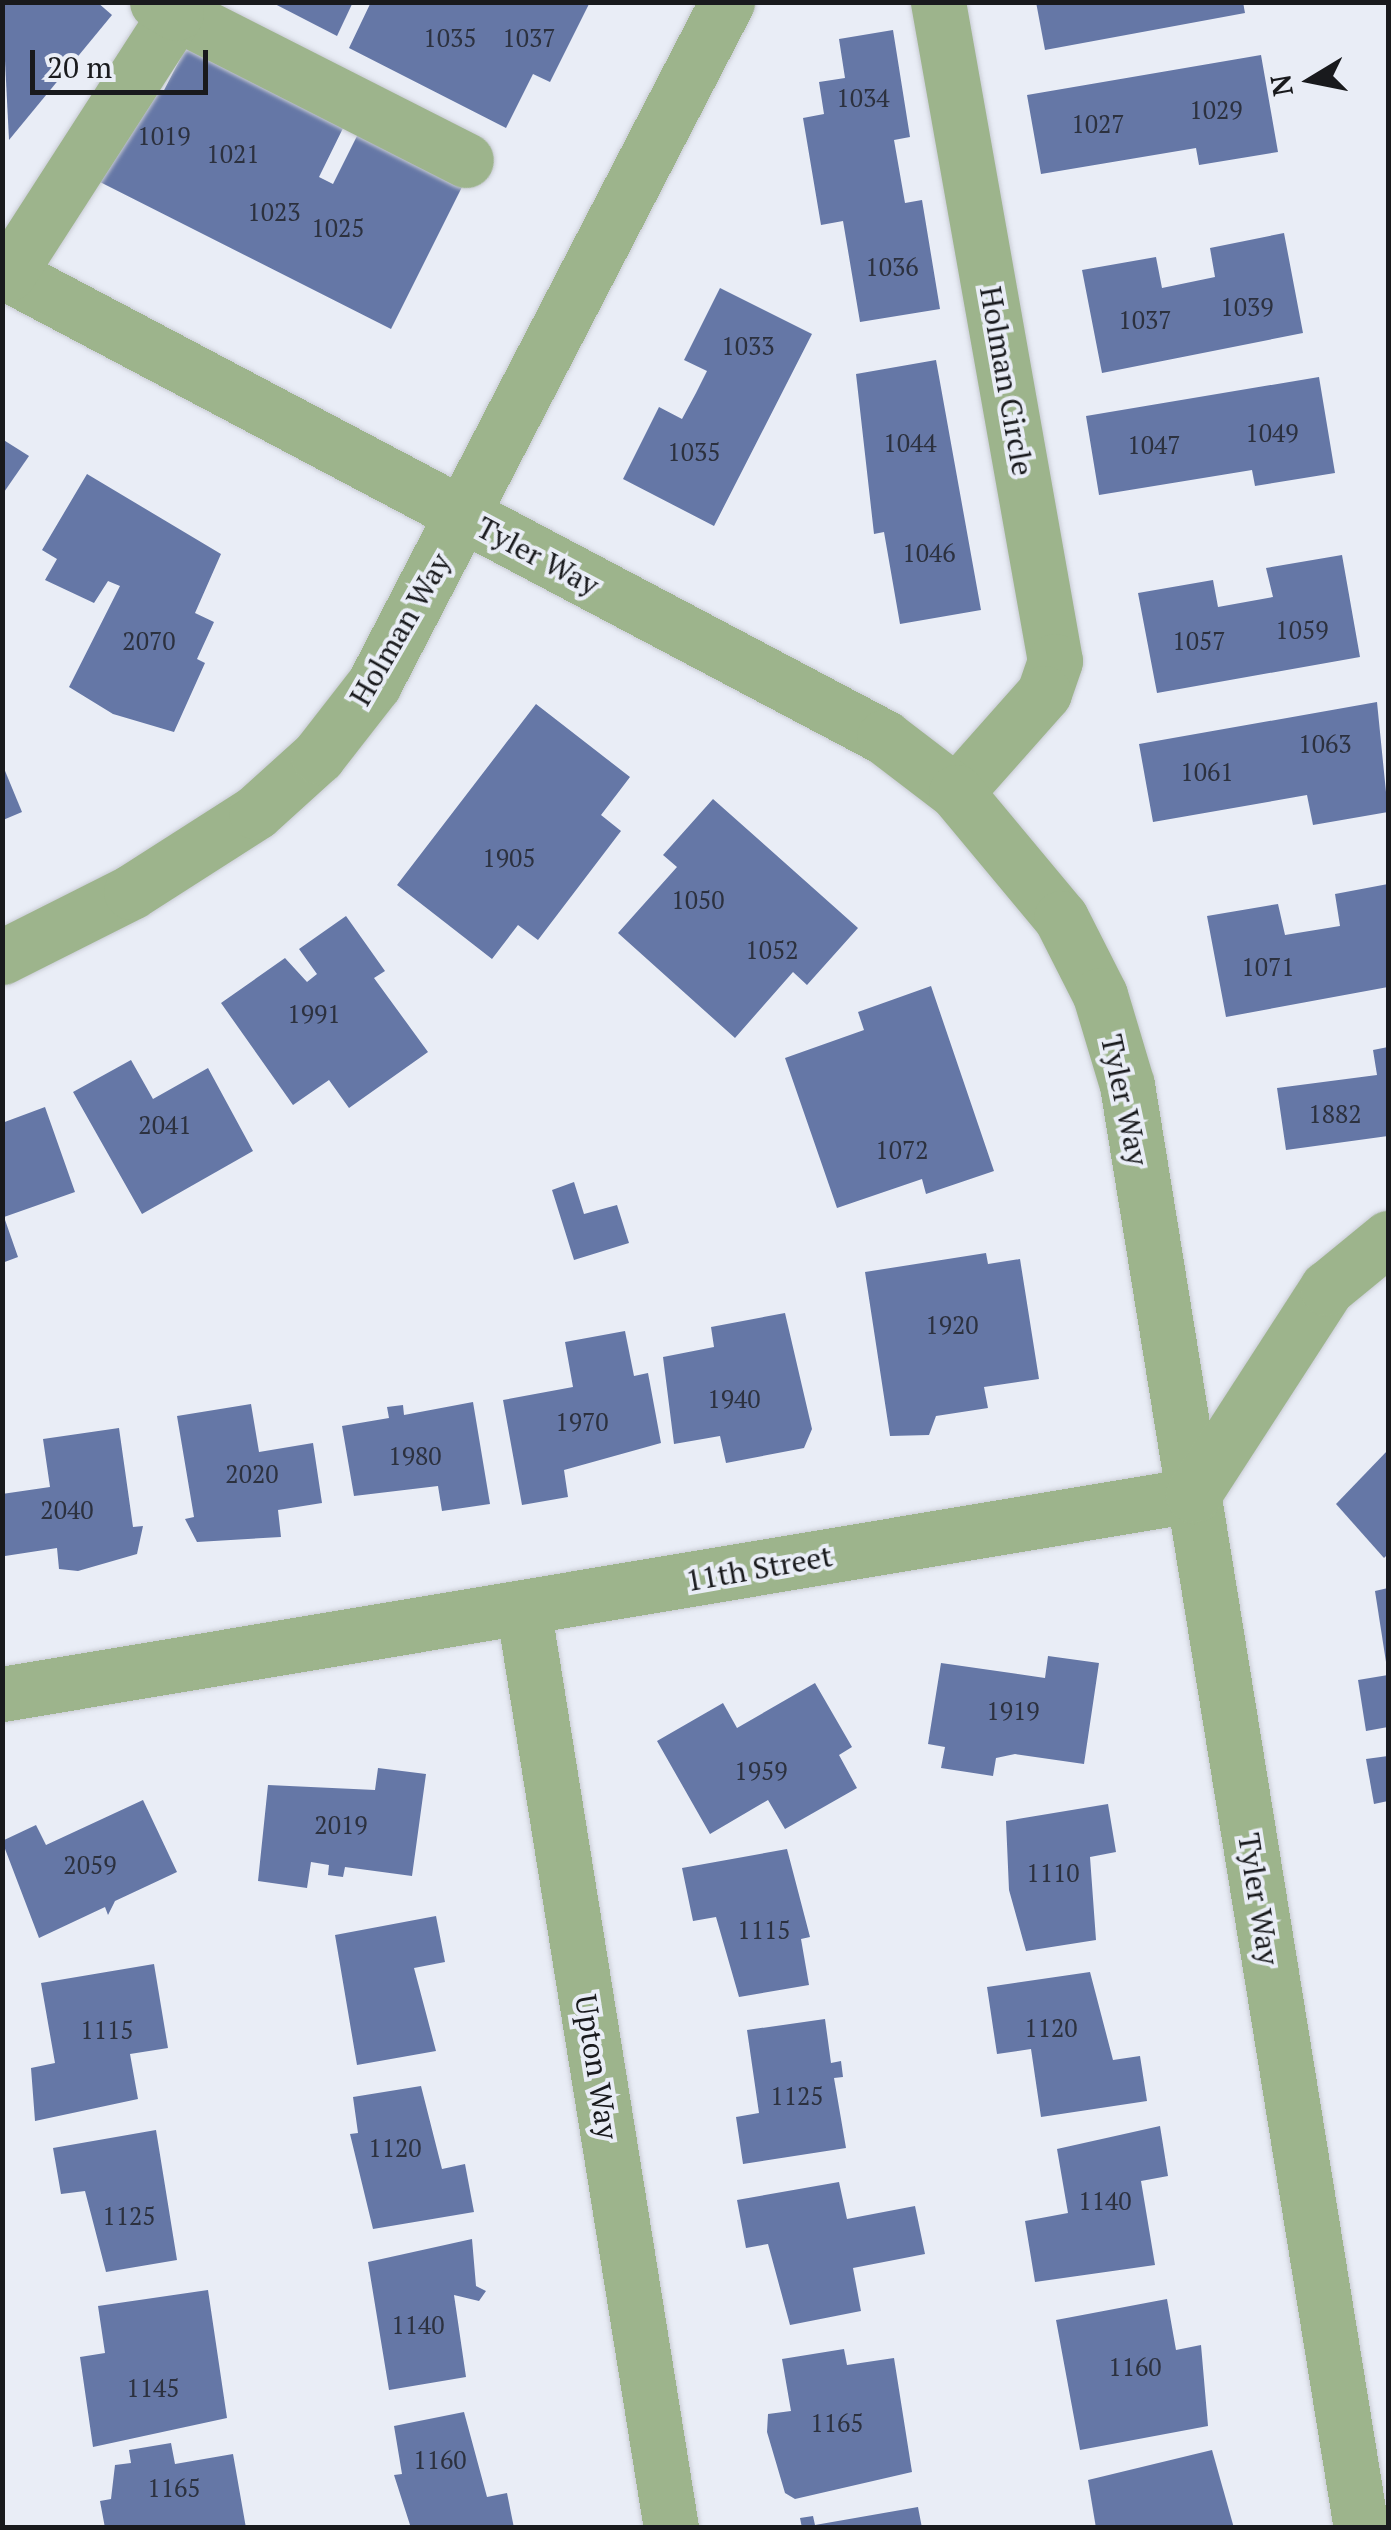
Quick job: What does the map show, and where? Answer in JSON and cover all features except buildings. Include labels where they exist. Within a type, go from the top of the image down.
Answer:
[{"type":"street","name":"Holman Way","points":[[2,956],[147,882],[256,812],[318,756],[374,684],[464,517],[727,2]]},
{"type":"street","name":"Holman Circle","points":[[938,2],[1054,638],[1044,693],[956,792]]},
{"type":"street","points":[[6,272],[166,8],[466,160]]},
{"type":"street","name":"Tyler Way","points":[[6,272],[884,738],[956,792],[1032,878],[1100,995],[1127,1085],[1361,2528]]},
{"type":"street","points":[[1193,1495],[1327,1288],[1388,1238]]},
{"type":"street","name":"11th Street","points":[[2,1694],[1193,1495]]},
{"type":"street","name":"Upton Way","points":[[524,1607],[671,2528]]}]
